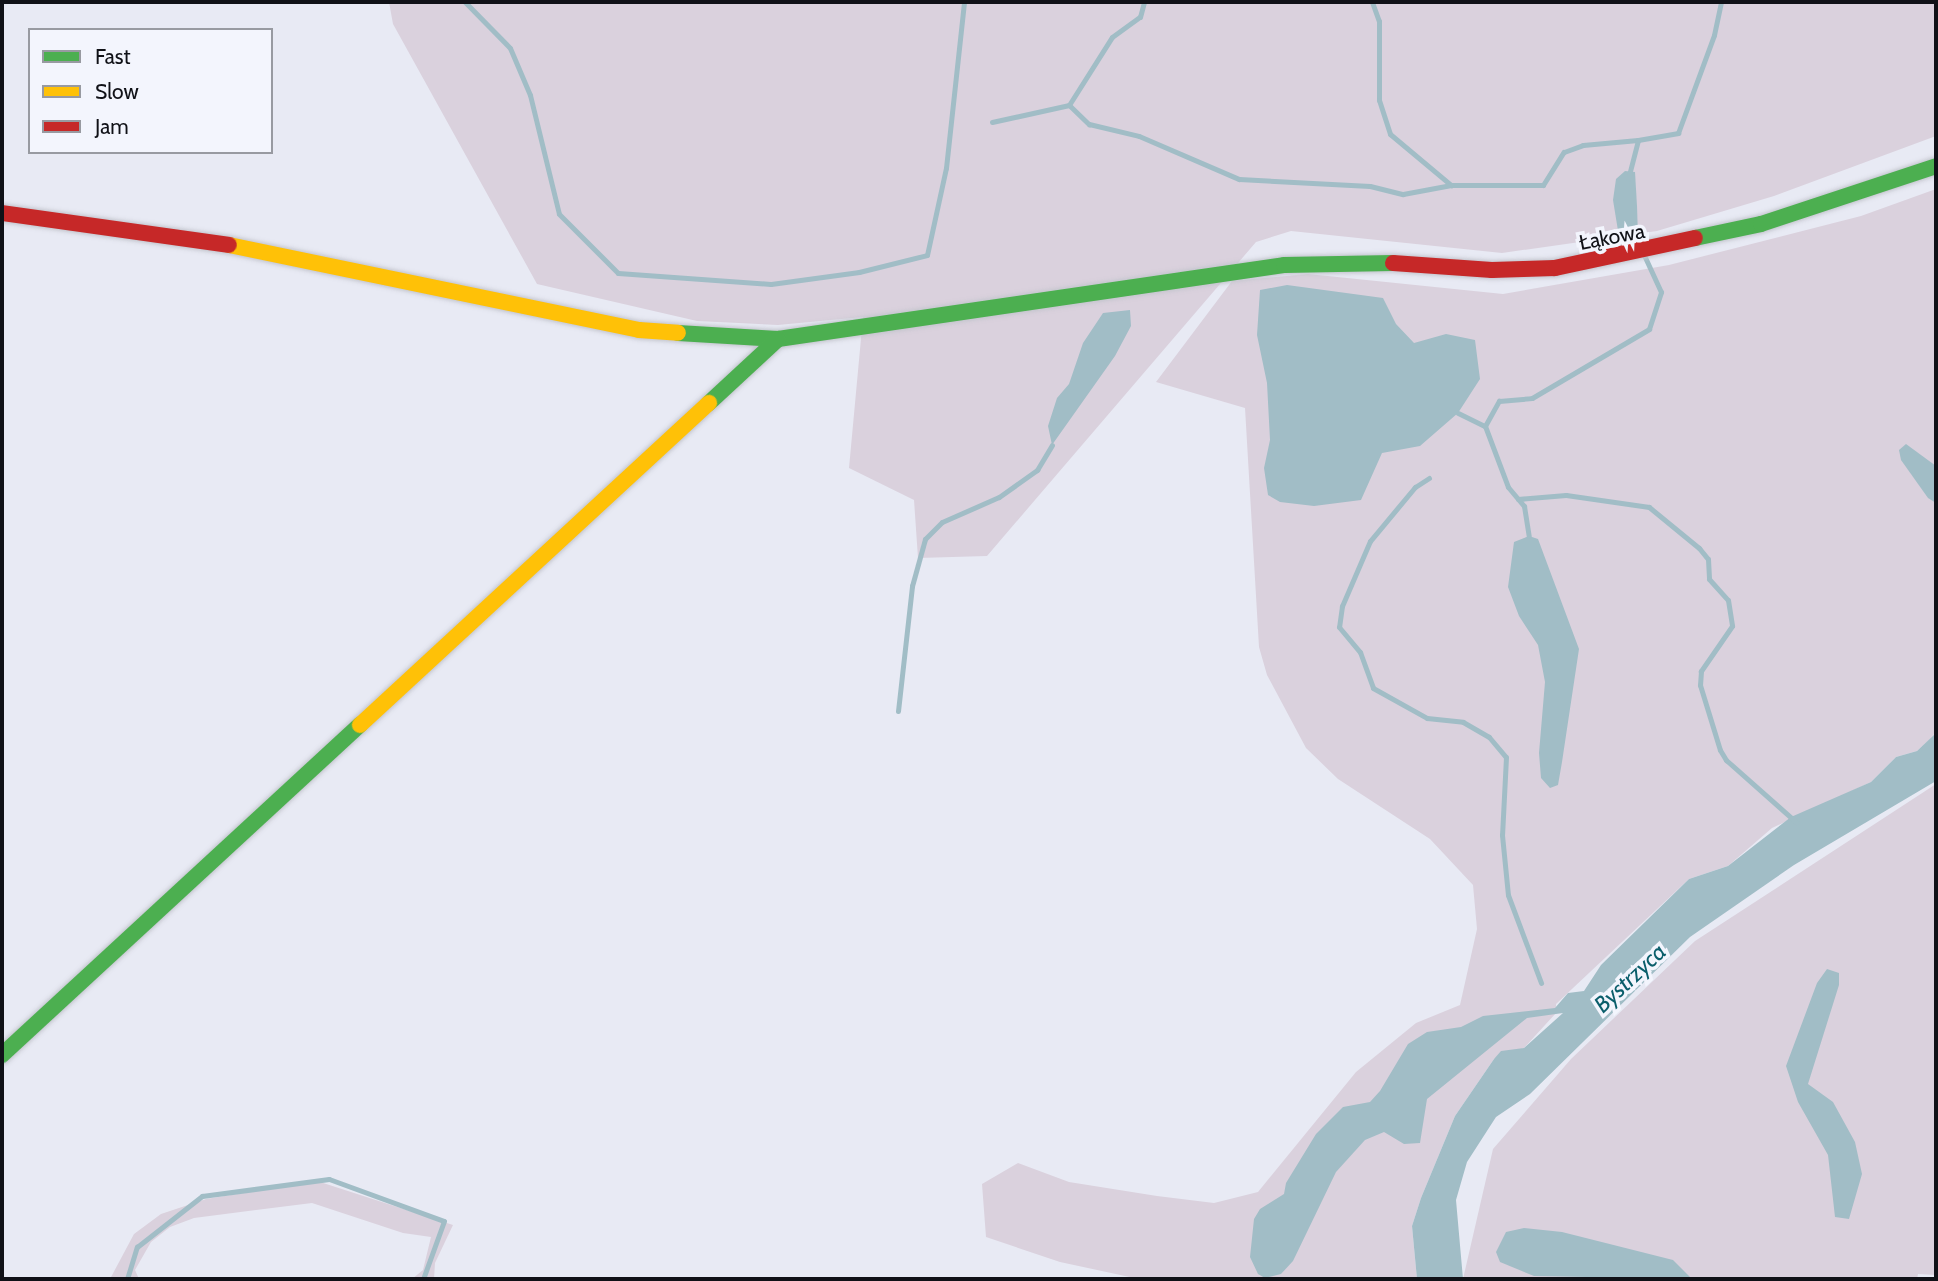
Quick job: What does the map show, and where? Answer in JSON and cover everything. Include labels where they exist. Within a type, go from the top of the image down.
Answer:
[{"type":"street","name":"Łąkowa","points":[[2,214],[275,252],[639,330],[778,339],[1284,264],[1357,261],[1523,271],[1608,260],[1762,224],[1936,166]]},
{"type":"street","points":[[2,1055],[778,339]]},
{"type":"shaded area","points":[[389,2],[1936,2],[1936,136],[1774,196],[1657,231],[1502,253],[1291,231],[1256,242],[987,556],[918,558],[914,500],[849,468],[863,317],[778,325],[697,321],[537,284],[393,24]]},
{"type":"shaded area","points":[[1936,189],[1936,732],[1930,739],[1917,751],[1896,757],[1871,782],[1772,828],[1728,866],[1689,879],[1556,1004],[1556,1013],[1524,1048],[1494,1059],[1455,1116],[1421,1198],[1412,1226],[1417,1279],[1139,1279],[1060,1262],[986,1237],[982,1184],[1018,1163],[1069,1182],[1214,1203],[1258,1192],[1356,1072],[1416,1023],[1460,1005],[1477,929],[1473,885],[1430,839],[1338,779],[1306,748],[1267,675],[1259,647],[1245,408],[1156,382],[1232,281],[1308,274],[1503,294],[1669,265],[1861,216]]},
{"type":"shaded area","points":[[1936,784],[1936,1275],[1918,1274],[1917,1279],[1463,1279],[1493,1149],[1571,1059],[1695,941]]},
{"type":"shaded area","points":[[317,1181],[453,1225],[435,1263],[434,1279],[412,1279],[423,1270],[431,1237],[403,1233],[312,1203],[194,1218],[170,1227],[151,1242],[135,1270],[139,1279],[110,1279],[134,1234],[161,1214],[206,1199]]},
{"type":"water","points":[[1625,171],[1635,172],[1638,238],[1629,243],[1620,243],[1613,200],[1616,179]]},
{"type":"water","points":[[1287,285],[1383,298],[1396,324],[1414,343],[1446,334],[1475,340],[1480,379],[1458,413],[1420,446],[1382,453],[1361,500],[1314,506],[1280,502],[1268,495],[1264,468],[1270,440],[1267,383],[1257,335],[1260,290]]},
{"type":"water","points":[[1130,310],[1131,326],[1115,356],[1052,445],[1048,426],[1057,398],[1069,384],[1083,343],[1103,313]]},
{"type":"water","points":[[1906,444],[1936,466],[1936,503],[1928,498],[1901,460],[1899,450]]},
{"type":"water","points":[[1529,536],[1538,539],[1579,649],[1558,785],[1550,788],[1541,778],[1539,753],[1545,682],[1538,645],[1519,616],[1508,587],[1514,542]]},
{"type":"water","name":"Bystrzyca","points":[[1936,733],[1936,781],[1794,865],[1690,937],[1530,1094],[1496,1117],[1467,1162],[1456,1200],[1463,1279],[1417,1279],[1412,1226],[1421,1198],[1455,1116],[1494,1059],[1501,1051],[1524,1048],[1563,1013],[1527,1018],[1427,1099],[1420,1143],[1404,1144],[1384,1132],[1365,1140],[1336,1172],[1293,1261],[1281,1274],[1265,1278],[1258,1274],[1250,1257],[1254,1219],[1260,1209],[1284,1194],[1286,1183],[1316,1134],[1343,1107],[1370,1102],[1380,1091],[1408,1044],[1427,1032],[1461,1027],[1483,1016],[1555,1008],[1568,993],[1584,991],[1601,965],[1689,879],[1728,866],[1791,817],[1871,782],[1896,757],[1917,751]]},
{"type":"water","points":[[1827,969],[1839,973],[1839,985],[1808,1084],[1833,1102],[1855,1142],[1862,1174],[1849,1219],[1835,1217],[1828,1155],[1798,1102],[1786,1066],[1817,983]]},
{"type":"water","points":[[1524,1228],[1562,1232],[1673,1260],[1692,1279],[1534,1276],[1500,1262],[1496,1252],[1506,1232]]},
{"type":"waterway","points":[[465,2],[510,48],[530,95],[559,214],[618,273],[771,284],[859,272],[927,255],[946,168],[964,2]]},
{"type":"waterway","points":[[992,122],[1069,105],[1112,37],[1140,17],[1144,2]]},
{"type":"waterway","points":[[1372,2],[1379,21],[1379,100],[1390,134],[1451,185],[1543,185],[1564,152],[1583,145],[1638,140]]},
{"type":"waterway","points":[[1628,179],[1638,140],[1678,133],[1714,35],[1721,2]]},
{"type":"waterway","points":[[1069,105],[1089,124],[1139,136],[1239,179],[1370,186],[1403,194],[1451,185]]},
{"type":"waterway","points":[[1458,413],[1485,426],[1499,401],[1532,398],[1649,329],[1661,292],[1644,255]]},
{"type":"waterway","points":[[1485,426],[1508,487],[1524,506],[1529,536]]},
{"type":"waterway","points":[[898,711],[912,586],[925,539],[942,522],[999,497],[1037,470],[1052,445]]},
{"type":"waterway","points":[[1429,478],[1415,487],[1370,541],[1342,606],[1339,627],[1360,652],[1373,688],[1427,718],[1463,722],[1489,737],[1506,757],[1502,835],[1508,895],[1541,983]]},
{"type":"waterway","points":[[1518,499],[1566,495],[1649,507],[1699,548],[1708,559],[1709,579],[1728,600],[1732,626],[1701,671],[1700,685],[1720,750],[1726,760],[1796,822]]},
{"type":"waterway","points":[[127,1279],[137,1247],[202,1196],[329,1179],[444,1221],[423,1279]]},
{"type":"traffic: fast","points":[[1695,238],[1761,224],[1936,166]]},
{"type":"traffic: fast","points":[[678,333],[778,339],[1284,265],[1393,263]]},
{"type":"traffic: fast","points":[[709,403],[778,339]]},
{"type":"traffic: fast","points":[[2,1055],[360,725]]},
{"type":"traffic: slow","points":[[229,245],[639,330],[678,333]]},
{"type":"traffic: slow","points":[[360,725],[709,403]]},
{"type":"traffic: jam","points":[[2,213],[229,245]]},
{"type":"traffic: jam","points":[[1393,263],[1492,270],[1555,268],[1695,238]]}]
